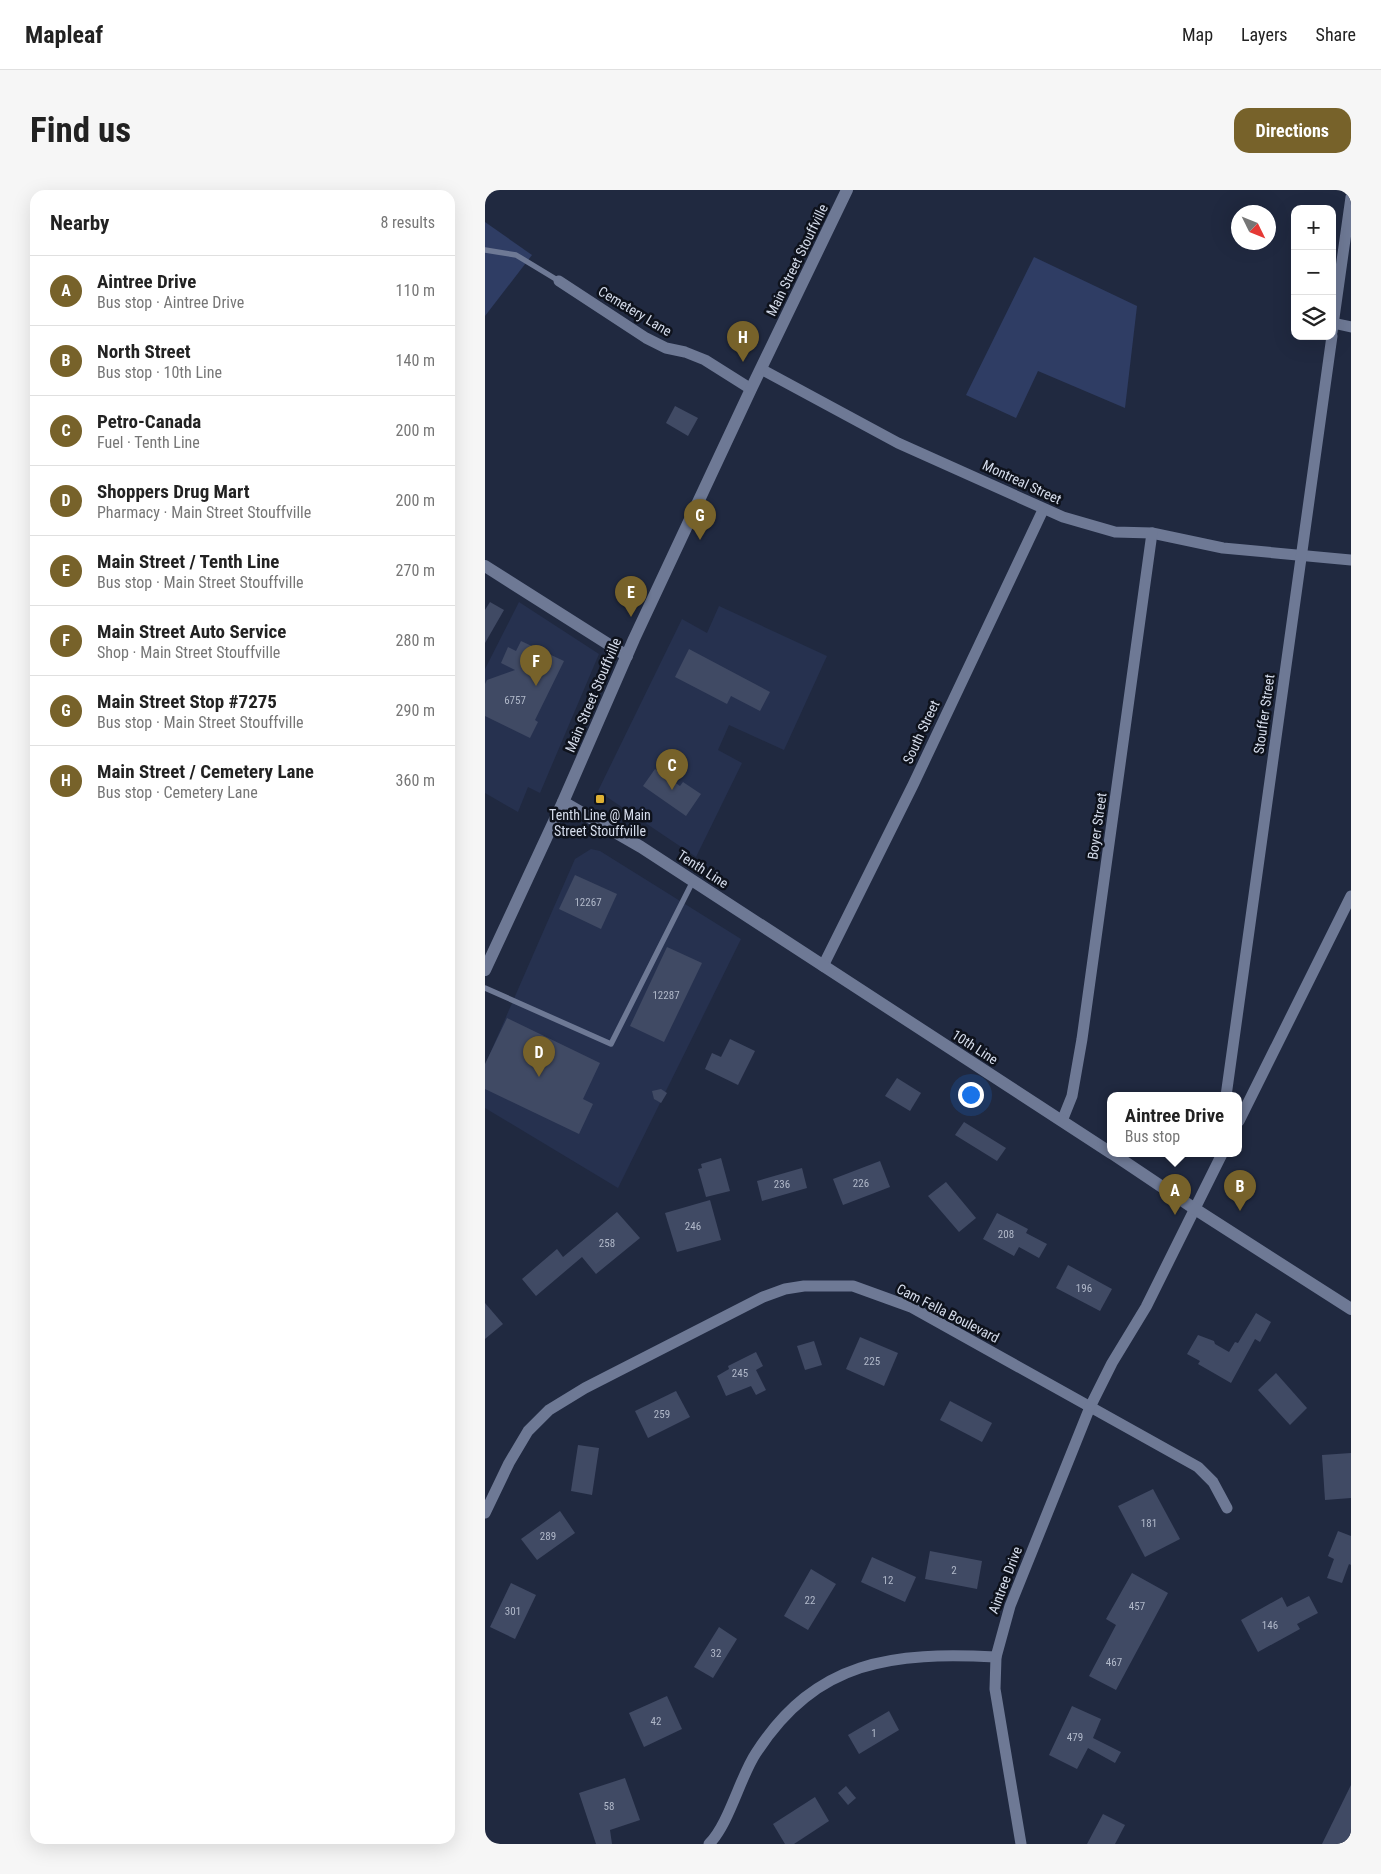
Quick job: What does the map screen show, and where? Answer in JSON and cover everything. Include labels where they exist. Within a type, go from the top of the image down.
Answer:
[{"type":"main road","name":"Main Street Stouffville","points":[[485,970],[563,802],[627,656],[751,389],[847,190]]},
{"type":"main road","points":[[485,566],[627,656]]},
{"type":"main road","name":"Tenth Line","points":[[563,802],[693,881],[823,966]]},
{"type":"main road","name":"10th Line","points":[[823,966],[1107,1150]]},
{"type":"main road","name":"10th Line","points":[[1118,1157],[1351,1309]]},
{"type":"street","points":[[1336,306],[1351,197]]},
{"type":"street","name":"Cemetery Lane","points":[[559,281],[646,338],[666,348],[685,352],[705,360],[751,389]]},
{"type":"street","points":[[1336,328],[1351,327]]},
{"type":"street","name":"Stouffer Street","points":[[1227,1092],[1331,340]]},
{"type":"street","name":"Montreal Street","points":[[761,369],[898,442],[971,474],[1043,510],[1115,532],[1152,533],[1223,548],[1351,560]]},
{"type":"street","name":"South Street","points":[[823,966],[913,785],[1043,510]]},
{"type":"street","name":"Boyer Street","points":[[1062,1121],[1072,1096],[1082,1039],[1152,533]]},
{"type":"street","points":[[1242,1115],[1351,896]]},
{"type":"street","points":[[1216,1166],[1218,1157]]},
{"type":"street","name":"Aintree Drive","points":[[1021,1844],[995,1689],[996,1657],[1010,1606],[1090,1407],[1112,1363],[1146,1307],[1220,1157]]},
{"type":"street","name":"Cam Fella Boulevard","points":[[485,1513],[509,1463],[528,1431],[549,1410],[585,1388],[754,1301],[785,1289],[803,1286],[853,1286],[911,1307],[1198,1467],[1213,1482],[1227,1508]]},
{"type":"street","points":[[709,1844],[755,1754],[785,1714],[815,1690],[848,1671],[893,1658],[947,1655],[996,1657]]},
{"type":"lane","points":[[485,250],[516,255],[559,281]]},
{"type":"lane","points":[[485,988],[611,1044],[693,881]]},
{"type":"shaded area","points":[[485,222],[532,255],[485,316]]},
{"type":"shaded area","points":[[1034,257],[1137,306],[1125,408],[1038,371],[1016,418],[966,395]]},
{"type":"shaded area","points":[[519,602],[599,654],[540,793],[528,787],[518,812],[485,793],[485,669]]},
{"type":"shaded area","points":[[719,606],[827,656],[784,750],[729,725],[718,750],[742,763],[696,857],[598,791],[682,619],[707,633]]},
{"type":"shaded area","points":[[591,849],[600,851],[741,939],[618,1188],[485,1108],[485,1065],[575,859]]},
{"type":"building","points":[[675,406],[698,418],[688,436],[666,423]]},
{"type":"building","points":[[490,602],[504,610],[485,643],[485,610]]},
{"type":"building","points":[[521,641],[564,661],[535,720],[538,722],[530,738],[485,716],[485,684],[487,680],[515,670],[501,663],[508,647],[516,651]]},
{"type":"building","points":[[689,649],[770,692],[760,711],[731,696],[727,704],[675,677]]},
{"type":"building","points":[[655,769],[680,786],[683,782],[701,794],[686,816],[643,786]]},
{"type":"building","points":[[575,875],[617,894],[601,929],[559,909]]},
{"type":"building","points":[[667,947],[702,963],[664,1042],[630,1026]]},
{"type":"building","points":[[507,1018],[600,1063],[583,1099],[593,1104],[579,1134],[485,1089],[485,1064]]},
{"type":"building","points":[[730,1039],[755,1051],[738,1085],[705,1069],[712,1053],[721,1057]]},
{"type":"building","points":[[897,1078],[921,1093],[910,1111],[885,1096]]},
{"type":"building","points":[[661,1089],[667,1093],[661,1103],[654,1099],[652,1091]]},
{"type":"building","points":[[964,1122],[1006,1148],[997,1161],[955,1135]]},
{"type":"building","points":[[721,1158],[730,1191],[706,1197],[698,1169],[702,1168],[701,1164]]},
{"type":"building","points":[[880,1161],[890,1187],[843,1205],[833,1179]]},
{"type":"building","points":[[802,1168],[807,1188],[762,1201],[757,1181]]},
{"type":"building","points":[[946,1182],[976,1218],[959,1232],[928,1196]]},
{"type":"building","points":[[710,1200],[721,1240],[677,1252],[665,1213]]},
{"type":"building","points":[[617,1212],[640,1238],[596,1274],[582,1257],[536,1296],[522,1279],[557,1249],[563,1257]]},
{"type":"building","points":[[997,1213],[1028,1229],[1026,1233],[1047,1244],[1039,1258],[1019,1247],[1014,1256],[983,1239]]},
{"type":"building","points":[[1068,1265],[1112,1289],[1100,1311],[1056,1288]]},
{"type":"building","points":[[485,1303],[503,1324],[485,1339]]},
{"type":"building","points":[[1256,1313],[1271,1322],[1260,1342],[1255,1339],[1231,1383],[1198,1364],[1200,1361],[1187,1354],[1198,1335],[1214,1341],[1215,1344],[1229,1352],[1235,1342],[1238,1343]]},
{"type":"building","points":[[860,1337],[898,1353],[884,1386],[846,1369]]},
{"type":"building","points":[[814,1341],[822,1365],[805,1370],[797,1346]]},
{"type":"building","points":[[756,1352],[763,1366],[756,1370],[766,1390],[756,1395],[751,1386],[726,1396],[717,1376],[729,1369],[728,1366]]},
{"type":"building","points":[[1276,1373],[1307,1408],[1290,1425],[1258,1390]]},
{"type":"building","points":[[676,1391],[690,1417],[648,1438],[635,1411]]},
{"type":"building","points":[[950,1401],[992,1423],[982,1442],[940,1420]]},
{"type":"building","points":[[578,1445],[599,1448],[592,1495],[571,1491]]},
{"type":"building","points":[[1351,1453],[1351,1498],[1325,1500],[1322,1455]]},
{"type":"building","points":[[1153,1489],[1180,1539],[1145,1557],[1118,1506]]},
{"type":"building","points":[[560,1511],[575,1533],[537,1560],[521,1539]]},
{"type":"building","points":[[1338,1531],[1351,1536],[1351,1565],[1349,1564],[1342,1583],[1327,1578],[1334,1559],[1328,1556]]},
{"type":"building","points":[[930,1551],[982,1561],[977,1589],[925,1579]]},
{"type":"building","points":[[872,1557],[916,1577],[905,1602],[861,1582]]},
{"type":"building","points":[[811,1569],[836,1584],[808,1630],[784,1616]]},
{"type":"building","points":[[1132,1573],[1168,1593],[1116,1690],[1089,1676],[1116,1625],[1106,1619]]},
{"type":"building","points":[[511,1583],[536,1595],[515,1639],[490,1627]]},
{"type":"building","points":[[1309,1596],[1318,1613],[1297,1624],[1300,1629],[1258,1652],[1241,1620],[1282,1597],[1287,1607]]},
{"type":"building","points":[[719,1627],[737,1639],[713,1678],[694,1667]]},
{"type":"building","points":[[667,1696],[682,1729],[644,1747],[629,1713]]},
{"type":"building","points":[[1072,1706],[1101,1719],[1093,1738],[1121,1752],[1115,1763],[1088,1748],[1077,1769],[1049,1755]]},
{"type":"building","points":[[889,1711],[899,1730],[859,1754],[848,1735]]},
{"type":"building","points":[[625,1778],[640,1820],[610,1830],[612,1844],[596,1844],[579,1793]]},
{"type":"building","points":[[1351,1785],[1351,1844],[1322,1844]]},
{"type":"building","points":[[846,1786],[856,1798],[848,1805],[838,1793]]},
{"type":"building","points":[[815,1797],[829,1821],[794,1844],[785,1844],[773,1824]]},
{"type":"building","points":[[1103,1814],[1125,1825],[1115,1844],[1087,1844]]},
{"type":"place","name":"Main Street / Cemetery Lane","points":[[743,362]]},
{"type":"place","name":"Main Street Stop #7275","points":[[700,540]]},
{"type":"place","name":"Main Street / Tenth Line","points":[[631,617]]},
{"type":"place","name":"Main Street Auto Service","points":[[536,686]]},
{"type":"place","name":"Petro-Canada","points":[[672,790]]},
{"type":"place","name":"Tenth Line @ Main Street Stouffville","points":[[600,799]]},
{"type":"place","name":"Shoppers Drug Mart","points":[[539,1077]]},
{"type":"place","name":"North Street","points":[[1240,1211]]},
{"type":"place","name":"Aintree Drive","points":[[1175,1215]]}]
